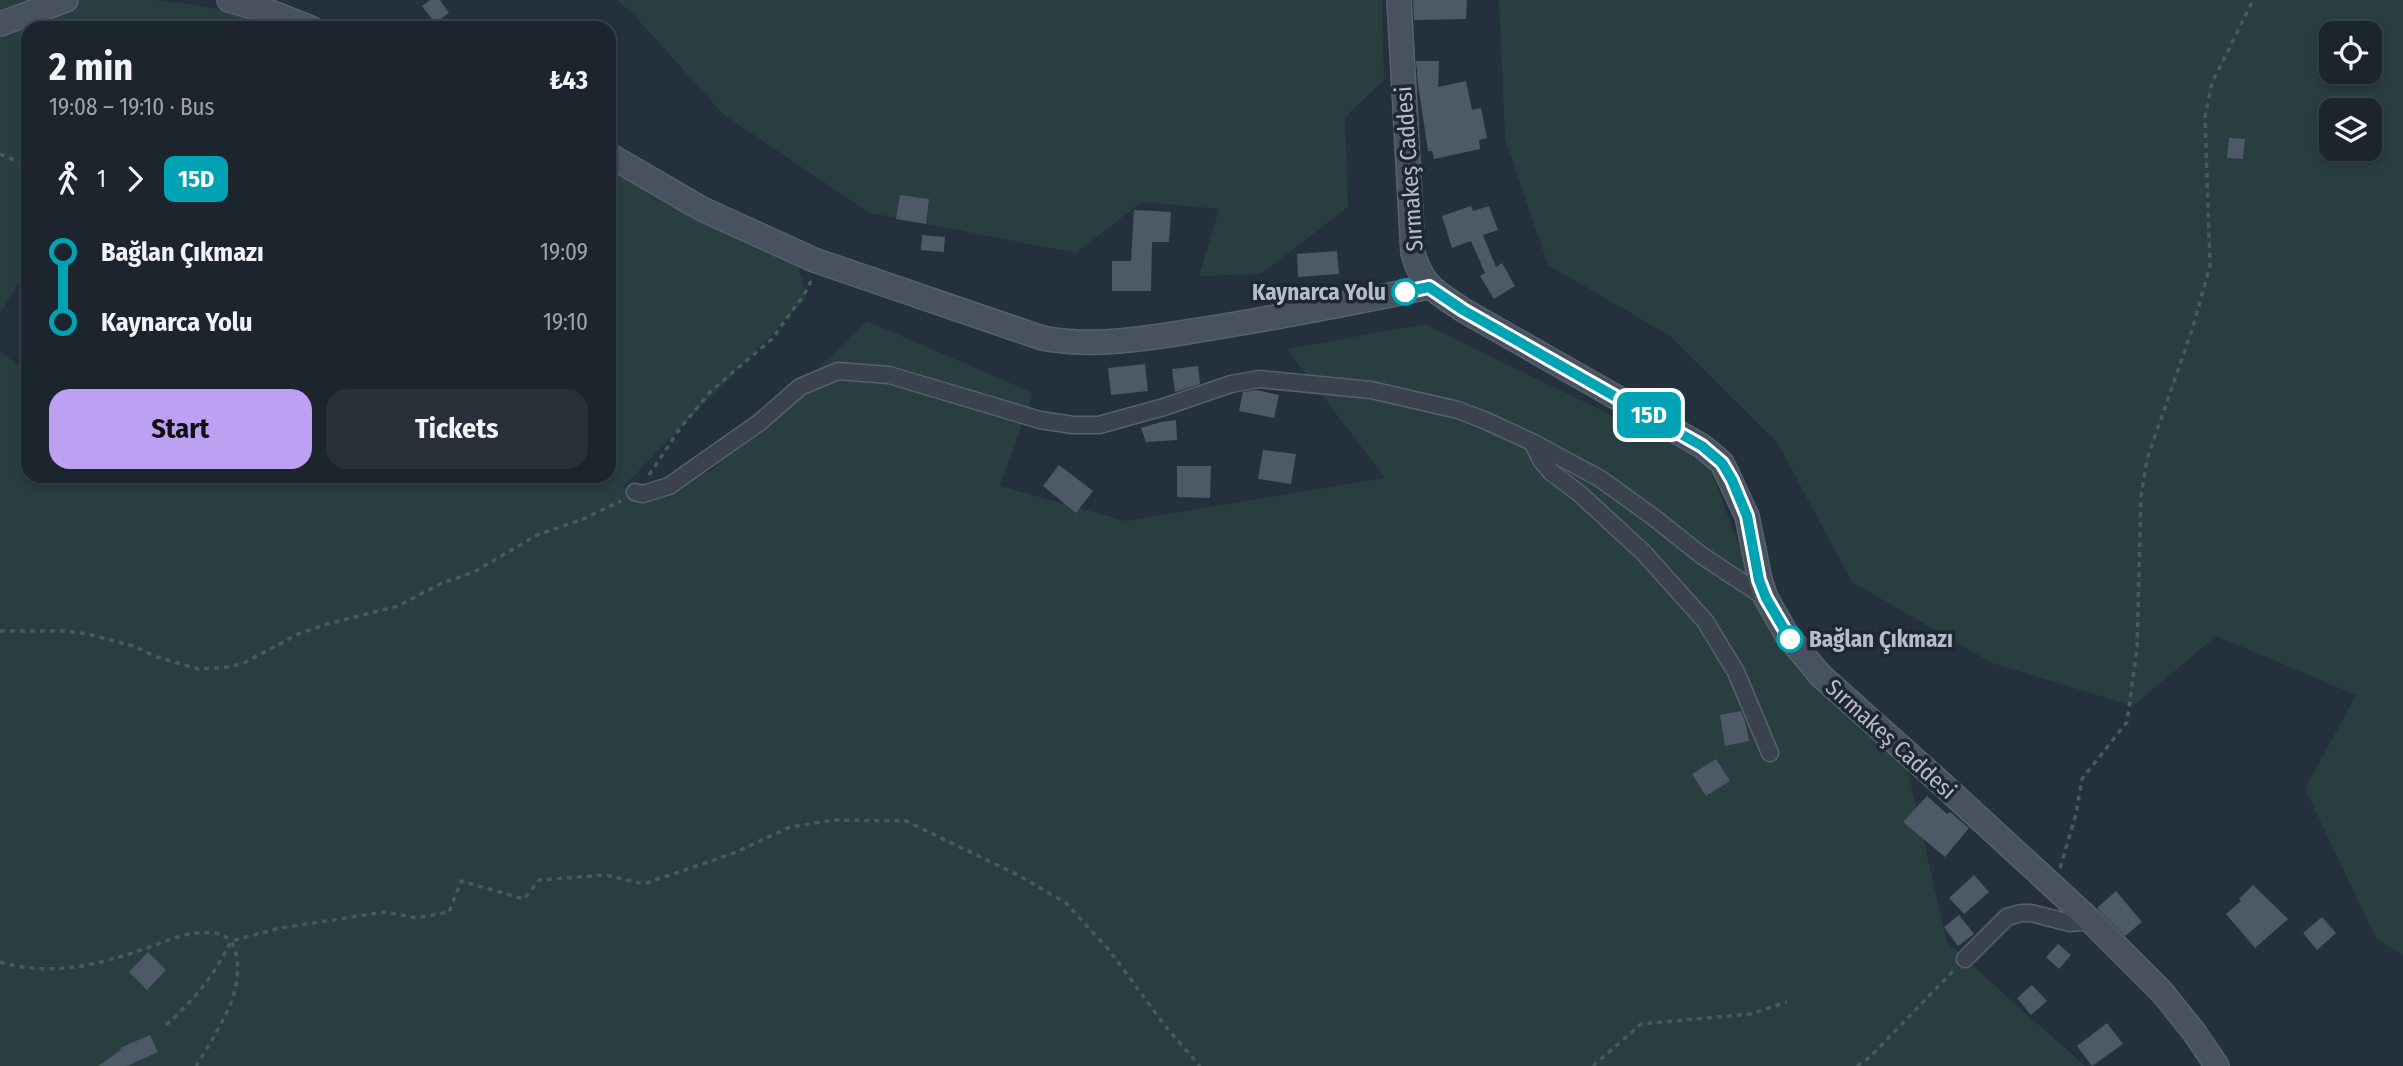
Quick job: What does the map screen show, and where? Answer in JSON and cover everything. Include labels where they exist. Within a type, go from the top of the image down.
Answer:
[{"type":"main road","points":[[0,24],[66,0]]},
{"type":"main road","points":[[229,0],[293,21]]},
{"type":"main road","name":"Sırmakeş Caddesi","points":[[1399,0],[1413,253],[1418,271],[1429,287],[1463,310],[1702,446],[1722,463],[1747,516],[1759,580],[1766,598],[1787,635],[1820,676],[2091,921],[2162,992],[2217,1066]]},
{"type":"main road","points":[[616,159],[702,209],[814,260],[1042,338],[1064,342],[1088,343],[1182,333],[1334,308],[1429,287]]},
{"type":"street","points":[[635,492],[643,494],[669,486],[761,422],[800,387],[838,371],[889,375],[1041,419],[1073,425],[1099,425],[1174,404],[1231,384],[1259,379],[1271,380],[1371,390],[1418,400],[1458,410],[1532,442],[1598,478],[1701,555],[1766,598]]},
{"type":"street","points":[[1532,442],[1541,460],[1552,473],[1644,553],[1705,621],[1736,672],[1770,752]]},
{"type":"street","points":[[1965,959],[2007,917],[2031,913],[2070,923],[2091,921]]},
{"type":"path","points":[[2054,887],[2076,814],[2082,779],[2127,722],[2137,649],[2141,496],[2147,459],[2192,330],[2210,266],[2205,117],[2212,83],[2253,0]]},
{"type":"path","points":[[0,154],[21,163]]},
{"type":"path","points":[[0,631],[64,631],[133,646],[157,657],[198,669],[229,667],[244,663],[298,634],[398,606],[442,583],[474,572],[537,535],[615,505],[635,492],[710,391],[772,338],[805,293],[813,276],[814,260]]},
{"type":"path","points":[[166,1026],[194,999],[218,967],[231,941],[280,928],[385,912],[417,918],[449,912],[461,881],[524,899],[539,880],[606,875],[644,884],[734,853],[790,827],[834,820],[906,821],[1020,876],[1066,903],[1109,950],[1166,1027],[1200,1066]]},
{"type":"path","points":[[0,962],[15,967],[62,970],[118,958],[170,939],[198,933],[227,936],[234,944],[237,968],[231,1002],[196,1066]]},
{"type":"path","points":[[1857,1066],[1870,1057],[1965,959]]},
{"type":"path","points":[[1593,1066],[1641,1024],[1750,1014],[1787,1002]]},
{"type":"green space","points":[[0,0],[156,0],[209,7],[253,21],[21,21],[21,279],[0,313]]},
{"type":"green space","points":[[617,0],[1382,0],[1384,80],[1345,117],[1348,207],[1261,274],[1199,276],[1219,209],[1142,202],[1076,253],[870,213],[724,115],[633,14]]},
{"type":"green space","points":[[1499,0],[2403,0],[2403,956],[2376,938],[2305,789],[2356,695],[2216,636],[2133,706],[1992,663],[1852,582],[1777,442],[1670,336],[1548,265],[1505,139]]},
{"type":"green space","points":[[616,167],[798,265],[807,298],[622,488],[711,471],[867,321],[1033,393],[1000,486],[1126,521],[1385,478],[1287,349],[1424,324],[1708,462],[1772,636],[1907,767],[1947,943],[2085,1066],[0,1066],[0,352],[21,367],[21,483],[616,483]]},
{"type":"building","points":[[430,0],[440,0],[449,13],[433,21],[422,6]]},
{"type":"building","points":[[1413,0],[1467,0],[1466,19],[1414,20]]},
{"type":"building","points":[[1416,61],[1439,61],[1438,87],[1466,81],[1472,110],[1481,108],[1487,138],[1479,140],[1480,149],[1434,159],[1432,151],[1428,151]]},
{"type":"building","points":[[2229,138],[2245,139],[2243,159],[2227,158]]},
{"type":"building","points":[[900,195],[929,199],[926,224],[896,219]]},
{"type":"building","points":[[1471,206],[1473,211],[1489,206],[1498,230],[1483,235],[1496,267],[1502,263],[1515,286],[1494,299],[1480,276],[1485,273],[1471,241],[1452,248],[1442,216]]},
{"type":"building","points":[[1134,210],[1171,212],[1169,242],[1152,242],[1151,291],[1112,291],[1112,261],[1131,261]]},
{"type":"building","points":[[922,235],[945,237],[944,252],[921,250]]},
{"type":"building","points":[[1337,251],[1339,274],[1298,277],[1297,254]]},
{"type":"building","points":[[1145,364],[1148,391],[1111,395],[1108,368]]},
{"type":"building","points":[[1198,366],[1200,384],[1175,392],[1172,369]]},
{"type":"building","points":[[1256,390],[1279,395],[1274,418],[1239,411],[1243,392]]},
{"type":"building","points":[[1176,420],[1177,440],[1146,442],[1141,428]]},
{"type":"building","points":[[1263,450],[1296,454],[1291,484],[1258,479]]},
{"type":"building","points":[[1059,465],[1093,491],[1076,513],[1043,486]]},
{"type":"building","points":[[1177,466],[1211,466],[1210,498],[1177,497]]},
{"type":"building","points":[[1741,711],[1749,741],[1725,746],[1720,715]]},
{"type":"building","points":[[1716,759],[1730,781],[1706,796],[1692,774]]},
{"type":"building","points":[[1927,796],[1947,814],[1950,812],[1969,828],[1945,857],[1903,822]]},
{"type":"building","points":[[1974,875],[1989,892],[1964,914],[1949,898]]},
{"type":"building","points":[[2253,885],[2288,919],[2255,948],[2226,914],[2241,901],[2239,899]]},
{"type":"building","points":[[2116,891],[2142,922],[2125,936],[2097,908]]},
{"type":"building","points":[[1959,915],[1974,934],[1958,946],[1944,927]]},
{"type":"building","points":[[2322,917],[2336,933],[2317,950],[2303,933]]},
{"type":"building","points":[[2058,944],[2071,955],[2059,969],[2046,957]]},
{"type":"building","points":[[148,952],[166,970],[147,990],[129,972]]},
{"type":"building","points":[[2032,985],[2047,1001],[2031,1015],[2017,998]]},
{"type":"building","points":[[2107,1023],[2123,1044],[2092,1066],[2077,1046]]},
{"type":"building","points":[[150,1035],[158,1052],[127,1066],[98,1066],[121,1050],[120,1048]]},
{"type":"bus line","name":"15D","points":[[1405,292],[1429,287],[1463,310],[1702,446],[1722,463],[1747,516],[1759,580],[1766,598],[1790,639]]},
{"type":"place","name":"Kaynarca Yolu","points":[[1405,292]]},
{"type":"place","name":"Bağlan Çıkmazı","points":[[1790,639]]}]
